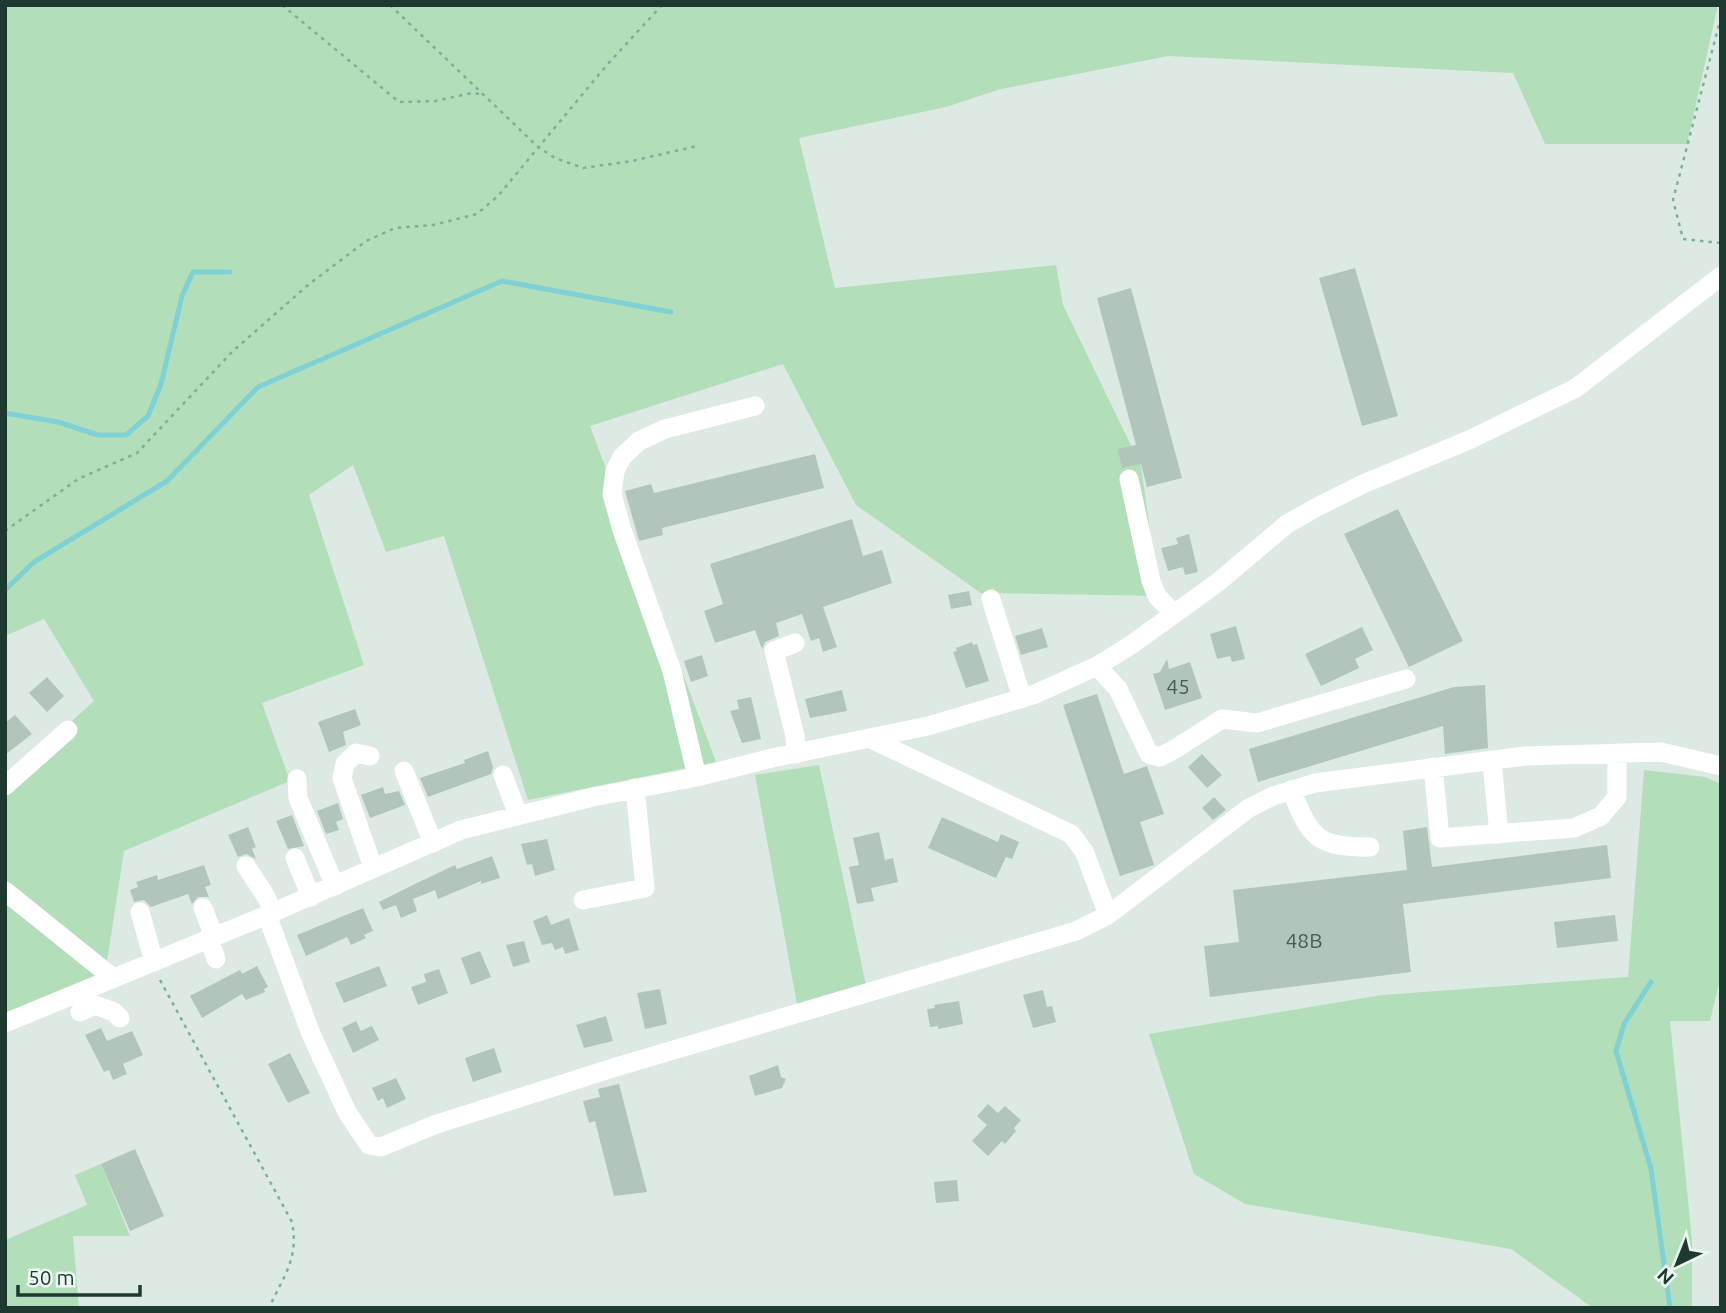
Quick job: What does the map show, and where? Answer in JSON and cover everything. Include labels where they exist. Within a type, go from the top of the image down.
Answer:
[{"type":"street","points":[[5,1023],[88,1002],[113,978],[312,897],[461,830],[635,788],[928,726],[1022,698],[1097,666],[1217,583],[1287,524],[1363,484],[1469,440],[1576,388],[1721,276]]},
{"type":"street","points":[[697,777],[673,671],[622,530],[612,494],[615,471],[622,457],[639,441],[665,429],[755,406]]},
{"type":"street","points":[[1129,479],[1132,505],[1151,581],[1157,596],[1173,613]]},
{"type":"street","points":[[990,599],[1022,698]]},
{"type":"street","points":[[795,643],[774,651],[795,736],[796,754]]},
{"type":"street","points":[[1097,666],[1118,689],[1149,754],[1160,757],[1222,719],[1257,723],[1406,679]]},
{"type":"street","points":[[5,786],[68,730]]},
{"type":"street","points":[[871,739],[1071,834],[1084,851],[1108,915]]},
{"type":"street","points":[[370,756],[356,752],[345,764],[342,778],[373,868]]},
{"type":"street","points":[[246,866],[265,895],[311,1034],[347,1112],[357,1131],[369,1145],[381,1147],[434,1125],[616,1067],[905,984],[1076,931],[1108,915],[1250,808],[1273,796],[1315,783],[1525,756],[1661,752],[1721,766]]},
{"type":"street","points":[[1433,767],[1440,838],[1499,834],[1574,828],[1601,816],[1617,797],[1617,754]]},
{"type":"street","points":[[1492,762],[1499,834]]},
{"type":"street","points":[[404,771],[433,843]]},
{"type":"street","points":[[503,775],[518,815]]},
{"type":"street","points":[[297,779],[298,798],[335,886]]},
{"type":"street","points":[[583,900],[645,888],[635,788]]},
{"type":"street","points":[[1291,790],[1308,828],[1321,840],[1342,847],[1370,848]]},
{"type":"street","points":[[295,858],[312,897]]},
{"type":"street","points":[[5,891],[113,978]]},
{"type":"street","points":[[203,908],[216,959]]},
{"type":"street","points":[[140,912],[152,962]]},
{"type":"street","points":[[1018,947],[1022,967]]},
{"type":"street","points":[[88,1002],[120,1017]]},
{"type":"path","points":[[282,5],[399,102],[435,101],[472,93],[483,94]]},
{"type":"path","points":[[390,5],[538,147],[555,158],[583,168],[632,162],[697,146]]},
{"type":"path","points":[[5,531],[78,479],[137,453],[233,351],[308,285],[366,242],[395,228],[433,225],[477,214],[499,197],[606,66],[662,5]]},
{"type":"path","points":[[1721,16],[1673,200],[1683,239],[1721,243]]},
{"type":"path","points":[[152,962],[292,1222],[296,1242],[291,1262],[269,1308]]},
{"type":"green space","points":[[5,5],[1718,5],[1687,144],[1545,144],[1513,73],[1168,56],[1001,89],[946,107],[799,138],[835,288],[1056,265],[1063,305],[1141,466],[1159,596],[981,593],[856,505],[783,364],[590,426],[716,762],[528,800],[444,536],[386,552],[353,465],[309,495],[364,665],[262,703],[290,781],[124,851],[106,968],[5,889],[5,782],[94,701],[44,619],[5,636]]},
{"type":"green space","points":[[819,765],[866,985],[797,1004],[755,775]]},
{"type":"green space","points":[[1644,770],[1705,777],[1721,784],[1721,975],[1710,1021],[1670,1021],[1692,1240],[1692,1308],[1593,1308],[1511,1249],[1245,1204],[1194,1174],[1149,1034],[1382,995],[1628,977]]},
{"type":"green space","points":[[5,904],[99,976],[5,1014]]},
{"type":"green space","points":[[101,1164],[130,1236],[73,1236],[79,1308],[5,1308],[5,1240],[87,1205],[75,1175]]},
{"type":"building","points":[[1355,268],[1398,416],[1362,426],[1319,278]]},
{"type":"building","points":[[1131,288],[1182,478],[1147,487],[1141,464],[1122,468],[1118,449],[1136,445],[1097,298]]},
{"type":"building","points":[[815,454],[824,488],[662,528],[663,535],[639,541],[625,491],[651,484],[654,493]]},
{"type":"building","points":[[1398,509],[1463,641],[1409,667],[1344,534]]},
{"type":"building","points":[[852,519],[863,556],[882,550],[892,583],[823,607],[837,647],[823,652],[819,638],[811,641],[802,614],[776,623],[779,636],[765,642],[762,649],[755,630],[715,643],[704,611],[723,604],[710,564]]},
{"type":"building","points":[[1189,534],[1198,572],[1185,575],[1183,567],[1168,571],[1161,548],[1178,544],[1176,538]]},
{"type":"building","points":[[969,591],[972,605],[951,609],[948,595]]},
{"type":"building","points":[[1236,626],[1245,659],[1232,662],[1230,656],[1217,659],[1210,634]]},
{"type":"building","points":[[1362,627],[1373,650],[1355,659],[1359,668],[1321,686],[1305,654]]},
{"type":"building","points":[[1042,628],[1048,647],[1021,655],[1015,636]]},
{"type":"building","points":[[972,642],[973,645],[977,644],[989,681],[966,688],[953,652],[957,651],[956,648]]},
{"type":"building","points":[[702,655],[708,676],[691,682],[684,661]]},
{"type":"building","points":[[1167,659],[1169,669],[1190,662],[1202,698],[1165,710],[1153,674],[1160,672]]},
{"type":"building","points":[[47,677],[64,696],[47,712],[29,693]]},
{"type":"building","points":[[1485,685],[1488,748],[1445,754],[1443,726],[1258,782],[1249,749],[1454,687]]},
{"type":"building","points":[[842,690],[847,711],[810,718],[805,699]]},
{"type":"building","points":[[1097,694],[1124,774],[1147,766],[1164,814],[1140,822],[1154,865],[1120,876],[1063,705]]},
{"type":"building","points":[[751,697],[761,739],[742,743],[730,711],[739,709],[737,700]]},
{"type":"building","points":[[355,709],[361,725],[343,732],[346,745],[329,752],[318,722]]},
{"type":"building","points":[[15,715],[32,734],[5,755],[5,723]]},
{"type":"building","points":[[488,751],[493,767],[491,774],[428,797],[420,778],[465,763],[464,760]]},
{"type":"building","points":[[1202,754],[1222,775],[1207,788],[1188,767]]},
{"type":"building","points":[[383,787],[385,794],[399,791],[405,805],[370,818],[361,795]]},
{"type":"building","points":[[1214,797],[1226,810],[1213,820],[1202,808]]},
{"type":"building","points":[[338,803],[343,819],[336,822],[339,830],[326,834],[317,811]]},
{"type":"building","points":[[292,815],[304,846],[288,849],[276,821]]},
{"type":"building","points":[[942,817],[998,842],[1001,834],[1019,842],[1012,859],[1006,857],[996,878],[928,848]]},
{"type":"building","points":[[248,827],[256,847],[252,849],[256,859],[246,854],[238,857],[228,835]]},
{"type":"building","points":[[1427,827],[1432,867],[1607,845],[1611,878],[1403,904],[1411,972],[1210,997],[1204,946],[1239,942],[1233,890],[1407,870],[1403,831]]},
{"type":"building","points":[[879,832],[885,860],[893,858],[898,882],[871,888],[874,901],[857,904],[849,867],[859,865],[853,838]]},
{"type":"building","points":[[547,839],[555,870],[535,876],[532,864],[527,865],[521,844]]},
{"type":"building","points":[[492,856],[500,878],[481,884],[481,881],[438,899],[435,890],[413,899],[417,911],[401,918],[396,905],[383,910],[379,902],[455,865],[457,869]]},
{"type":"building","points":[[204,865],[211,885],[205,887],[209,897],[198,897],[192,904],[188,894],[151,907],[144,900],[134,902],[130,890],[138,887],[136,882],[157,875],[158,880]]},
{"type":"building","points":[[363,908],[373,931],[364,935],[366,938],[351,945],[347,937],[306,956],[297,935]]},
{"type":"building","points":[[547,915],[551,925],[569,918],[579,950],[565,954],[563,947],[555,950],[552,943],[542,945],[533,921]]},
{"type":"building","points":[[1615,915],[1618,941],[1557,948],[1554,922]]},
{"type":"building","points":[[524,941],[530,962],[513,967],[506,945]]},
{"type":"building","points":[[480,951],[491,977],[471,985],[461,958]]},
{"type":"building","points":[[257,966],[268,987],[264,989],[265,992],[246,1000],[242,994],[202,1018],[190,996],[240,970],[242,974]]},
{"type":"building","points":[[379,966],[387,986],[344,1003],[335,983]]},
{"type":"building","points":[[439,969],[448,993],[418,1005],[411,987],[426,982],[424,974]]},
{"type":"building","points":[[660,989],[667,1024],[645,1029],[637,993]]},
{"type":"building","points":[[1043,990],[1047,1007],[1052,1006],[1056,1022],[1033,1028],[1023,995]]},
{"type":"building","points":[[959,1001],[963,1024],[938,1029],[938,1026],[930,1027],[927,1009],[935,1008],[934,1005]]},
{"type":"building","points":[[606,1016],[613,1041],[584,1048],[576,1025]]},
{"type":"building","points":[[356,1021],[361,1031],[372,1026],[379,1040],[353,1053],[342,1028]]},
{"type":"building","points":[[101,1028],[107,1041],[132,1031],[143,1055],[123,1064],[127,1074],[113,1080],[109,1070],[104,1072],[85,1035]]},
{"type":"building","points":[[494,1048],[502,1072],[473,1082],[465,1058]]},
{"type":"building","points":[[290,1053],[310,1093],[288,1103],[268,1064]]},
{"type":"building","points":[[778,1065],[781,1077],[786,1079],[782,1088],[755,1096],[749,1076]]},
{"type":"building","points":[[396,1078],[406,1099],[387,1108],[383,1098],[378,1101],[372,1088]]},
{"type":"building","points":[[619,1084],[647,1192],[614,1196],[595,1121],[589,1123],[583,1101],[600,1097],[598,1089]]},
{"type":"building","points":[[988,1104],[998,1113],[1005,1106],[1021,1120],[1005,1144],[1002,1141],[988,1156],[972,1141],[987,1125],[977,1116]]},
{"type":"building","points":[[135,1149],[164,1216],[130,1231],[101,1164]]},
{"type":"building","points":[[957,1180],[959,1201],[936,1203],[934,1182]]},
{"type":"waterway","points":[[5,413],[58,422],[98,435],[126,435],[148,416],[161,384],[182,296],[193,272],[230,272]]},
{"type":"waterway","points":[[5,590],[34,562],[167,481],[258,387],[502,281],[671,312]]},
{"type":"waterway","points":[[1651,982],[1624,1024],[1616,1051],[1651,1169],[1670,1308]]}]
